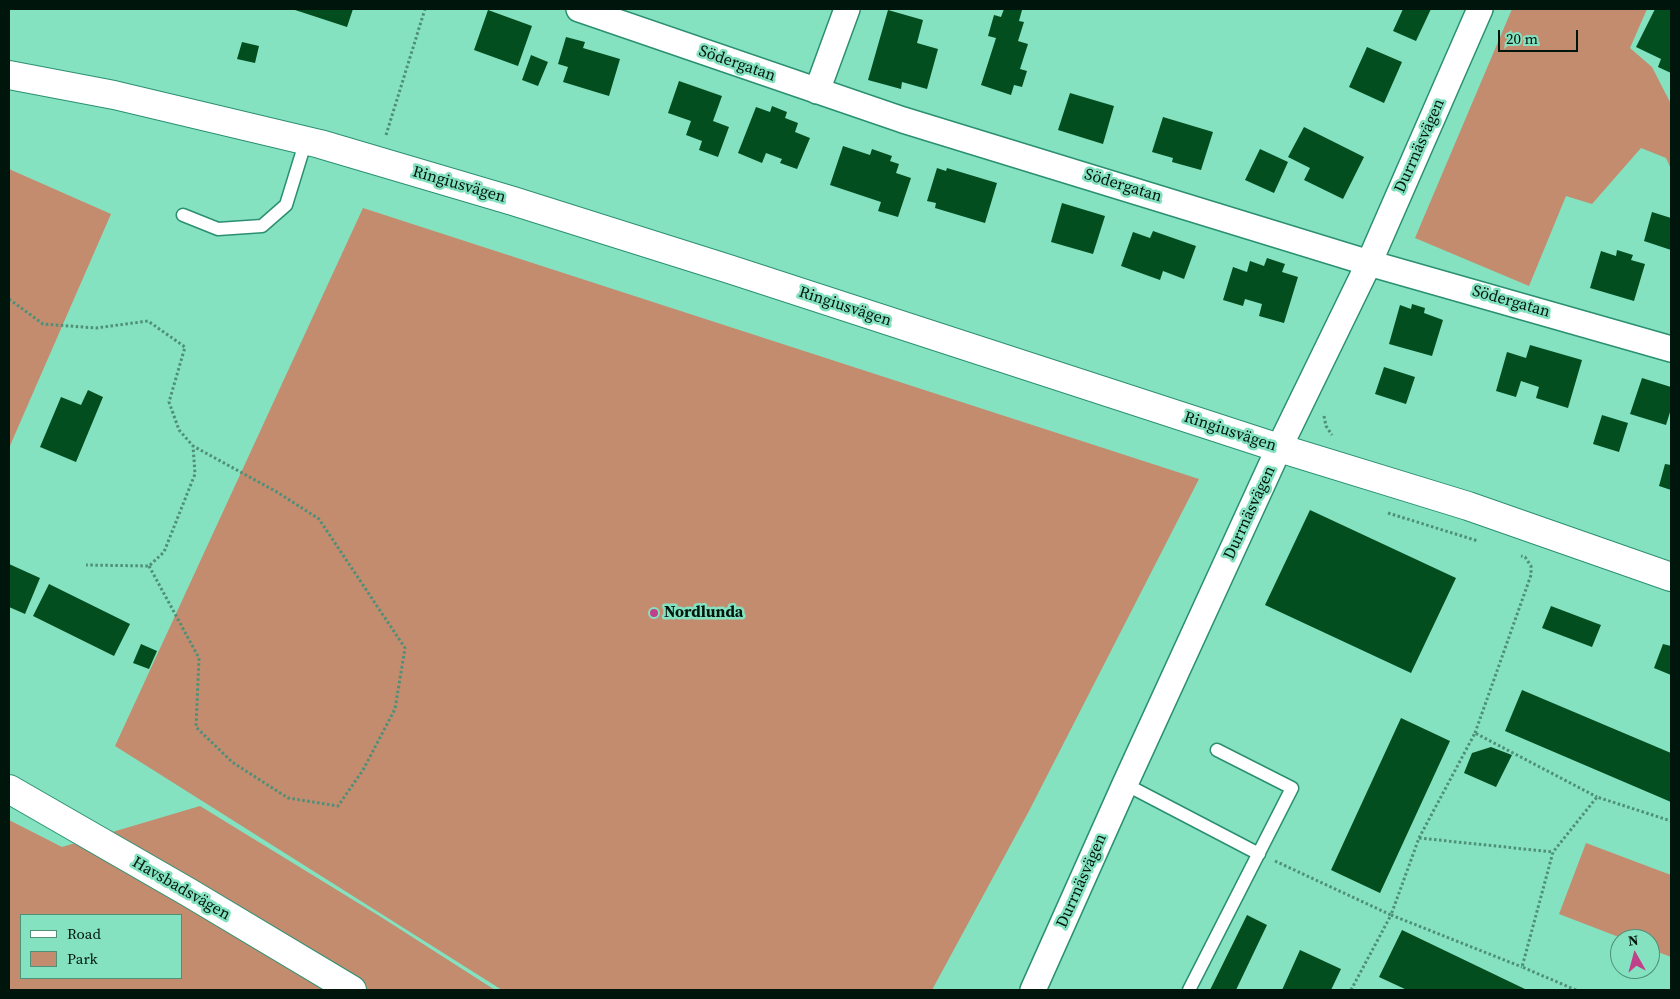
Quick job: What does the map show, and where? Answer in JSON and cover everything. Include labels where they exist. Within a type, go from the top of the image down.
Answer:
[{"type":"street","name":"Södergatan","points":[[579,9],[903,120],[1369,262],[1671,349]]},
{"type":"street","points":[[818,91],[847,9]]},
{"type":"street","name":"Durrnäsvägen","points":[[1033,990],[1279,448],[1369,262],[1480,9]]},
{"type":"street","name":"Ringiusvägen","points":[[9,75],[114,95],[306,140],[513,200],[1279,448],[1468,506],[1671,577]]},
{"type":"street","name":"Havsbadsvägen","points":[[9,789],[188,892],[352,990]]},
{"type":"lane","points":[[183,215],[218,229],[262,226],[286,205],[306,140]]},
{"type":"lane","points":[[1189,990],[1292,788],[1217,750]]},
{"type":"lane","points":[[1125,784],[1259,854]]},
{"type":"path","points":[[378,161],[424,9]]},
{"type":"path","points":[[9,299],[43,324],[96,328],[148,321],[185,348],[169,402],[179,430],[193,446],[277,492],[319,519],[405,648],[395,709],[363,770],[338,806],[288,798],[232,762],[196,727],[199,658],[150,566]]},
{"type":"path","points":[[86,565],[150,566],[164,552],[195,474],[193,446]]},
{"type":"path","points":[[1385,511],[1482,542]]},
{"type":"path","points":[[1351,990],[1390,915],[1419,838],[1475,734],[1531,575],[1531,566],[1525,557],[1516,554]]},
{"type":"path","points":[[1475,734],[1597,797],[1671,821]]},
{"type":"path","points":[[1522,966],[1553,852],[1597,797]]},
{"type":"path","points":[[1419,838],[1553,852]]},
{"type":"path","points":[[1259,854],[1390,915],[1522,966],[1576,990]]},
{"type":"green space","points":[[1512,9],[1647,9],[1630,48],[1652,67],[1671,104],[1671,169],[1666,158],[1641,148],[1592,204],[1566,196],[1529,286],[1415,238]]},
{"type":"green space","points":[[9,169],[111,214],[9,448]]},
{"type":"green space","name":"Nordlunda","points":[[363,208],[1199,479],[1029,811],[932,990],[502,990],[115,746]]},
{"type":"green space","points":[[200,806],[381,917],[495,990],[9,990],[9,820],[62,847]]},
{"type":"green space","points":[[1586,843],[1671,875],[1671,957],[1660,953],[1660,929],[1610,929],[1610,934],[1559,914]]},
{"type":"building","points":[[292,9],[353,9],[347,27]]},
{"type":"building","points":[[1004,9],[1022,10],[1019,21],[1024,22],[1018,41],[1028,44],[1020,69],[1027,71],[1022,87],[1014,85],[1011,95],[981,85],[996,38],[988,36],[994,15],[1001,17]]},
{"type":"building","points":[[1403,9],[1431,9],[1416,41],[1393,31]]},
{"type":"building","points":[[1655,9],[1671,9],[1671,73],[1658,67],[1661,59],[1636,47]]},
{"type":"building","points":[[488,10],[532,26],[518,66],[474,50]]},
{"type":"building","points":[[888,10],[923,20],[917,43],[938,49],[927,89],[902,82],[901,89],[868,80]]},
{"type":"building","points":[[566,37],[585,42],[583,48],[620,59],[609,96],[563,82],[568,67],[558,64]]},
{"type":"building","points":[[242,42],[259,46],[255,63],[237,59]]},
{"type":"building","points":[[1367,47],[1402,62],[1384,103],[1349,87]]},
{"type":"building","points":[[531,55],[548,62],[538,86],[522,80]]},
{"type":"building","points":[[679,81],[722,96],[713,121],[729,127],[718,157],[699,150],[702,141],[686,135],[691,121],[668,113]]},
{"type":"building","points":[[1070,93],[1114,106],[1103,144],[1058,130]]},
{"type":"building","points":[[772,106],[787,112],[785,118],[798,123],[795,132],[810,138],[797,169],[780,163],[782,159],[766,153],[762,163],[738,153],[756,107],[770,112]]},
{"type":"building","points":[[1163,117],[1213,132],[1201,170],[1172,162],[1173,158],[1152,152]]},
{"type":"building","points":[[1304,127],[1364,157],[1343,199],[1304,180],[1310,168],[1288,157]]},
{"type":"building","points":[[843,146],[870,155],[872,149],[892,156],[890,161],[899,164],[896,173],[911,178],[898,217],[878,211],[881,202],[830,185]]},
{"type":"building","points":[[1260,149],[1288,162],[1274,193],[1245,180]]},
{"type":"building","points":[[937,168],[946,171],[947,168],[997,183],[985,223],[935,208],[936,203],[927,201]]},
{"type":"building","points":[[1062,203],[1105,216],[1093,254],[1051,242]]},
{"type":"building","points":[[1652,212],[1671,218],[1671,250],[1644,241]]},
{"type":"building","points":[[1153,231],[1196,246],[1184,279],[1163,271],[1160,280],[1121,266],[1133,232],[1150,238]]},
{"type":"building","points":[[1617,250],[1633,255],[1631,260],[1645,264],[1634,301],[1590,288],[1601,251],[1616,256]]},
{"type":"building","points":[[1267,258],[1285,264],[1282,272],[1298,277],[1284,323],[1259,316],[1262,304],[1245,299],[1243,306],[1223,300],[1233,267],[1247,272],[1250,261],[1264,266]]},
{"type":"building","points":[[1412,304],[1425,308],[1424,313],[1443,320],[1432,356],[1389,344],[1400,305],[1411,309]]},
{"type":"building","points":[[1530,345],[1582,360],[1568,408],[1536,398],[1539,387],[1521,381],[1516,397],[1496,391],[1507,352],[1526,358]]},
{"type":"building","points":[[1384,367],[1415,377],[1406,404],[1375,394]]},
{"type":"building","points":[[1642,378],[1671,387],[1671,409],[1666,425],[1630,414]]},
{"type":"building","points":[[88,390],[103,397],[76,462],[40,447],[61,397],[81,405]]},
{"type":"building","points":[[1602,415],[1628,423],[1619,452],[1593,444]]},
{"type":"building","points":[[1665,464],[1671,465],[1671,490],[1659,486]]},
{"type":"building","points":[[1310,510],[1456,578],[1411,673],[1265,605]]},
{"type":"building","points":[[9,564],[40,578],[25,614],[9,607]]},
{"type":"building","points":[[49,584],[130,624],[114,656],[33,616]]},
{"type":"building","points":[[1551,606],[1601,625],[1592,647],[1542,628]]},
{"type":"building","points":[[141,644],[157,651],[149,669],[133,663]]},
{"type":"building","points":[[1663,644],[1671,646],[1671,675],[1654,668]]},
{"type":"building","points":[[1522,690],[1671,753],[1671,802],[1505,731]]},
{"type":"building","points":[[1401,718],[1450,741],[1380,893],[1331,870]]},
{"type":"building","points":[[1491,747],[1512,755],[1496,787],[1464,773],[1472,753]]},
{"type":"building","points":[[1247,915],[1267,925],[1236,990],[1210,990]]},
{"type":"building","points":[[1402,930],[1527,990],[1407,990],[1379,977]]},
{"type":"building","points":[[1300,950],[1341,969],[1331,990],[1282,990]]},
{"type":"place","name":"Nordlunda","points":[[654,613]]}]
